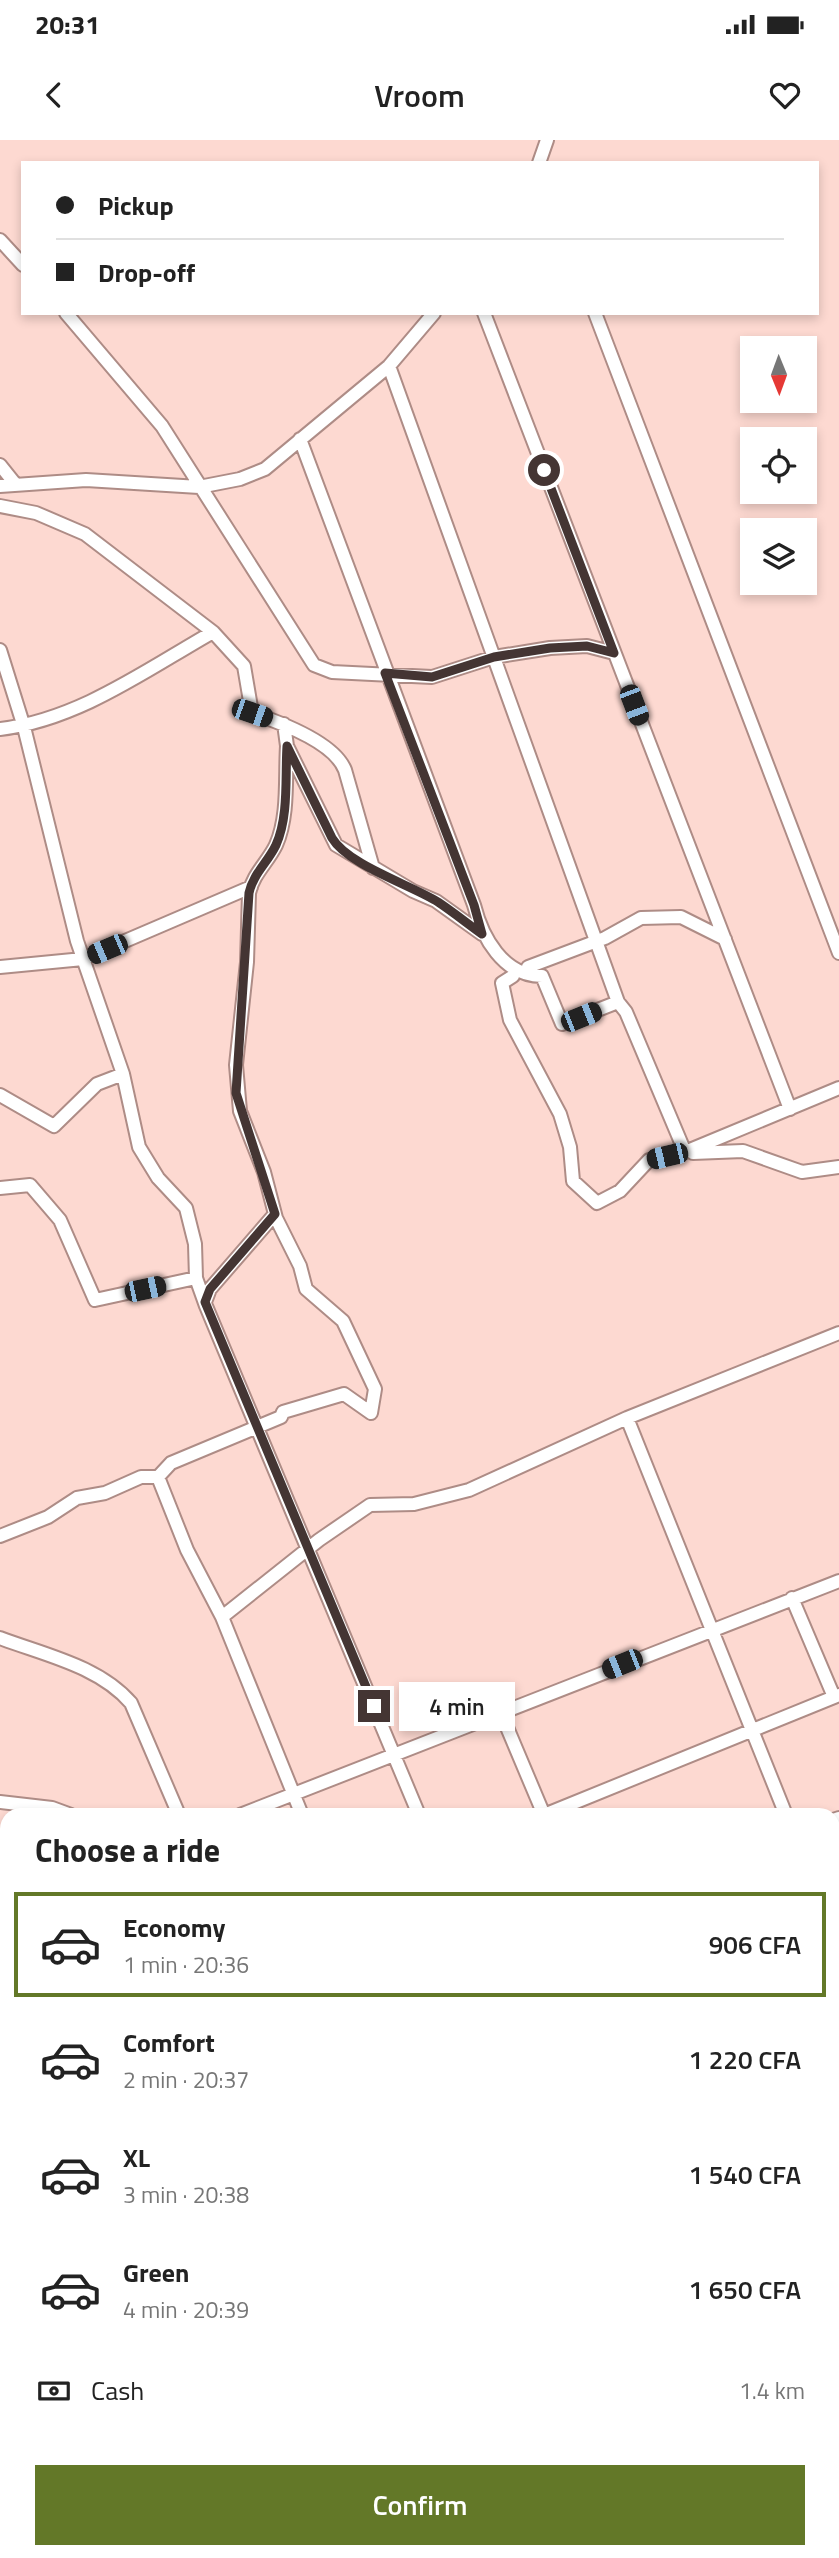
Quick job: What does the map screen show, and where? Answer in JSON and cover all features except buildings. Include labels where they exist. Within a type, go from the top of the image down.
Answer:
[{"type":"street","points":[[540,161],[547,140]]},
{"type":"street","points":[[0,240],[21,263]]},
{"type":"street","points":[[68,315],[162,426],[314,665],[332,672],[432,677],[494,657],[587,646],[614,653]]},
{"type":"street","points":[[0,486],[86,480],[199,487],[240,479],[265,469],[389,366],[431,315]]},
{"type":"street","points":[[485,315],[790,1109]]},
{"type":"street","points":[[596,315],[839,953]]},
{"type":"street","points":[[389,366],[618,1002],[685,1152]]},
{"type":"street","points":[[300,439],[385,673],[474,905],[482,934]]},
{"type":"street","points":[[0,465],[16,485]]},
{"type":"street","points":[[0,506],[36,513],[85,534],[213,632],[244,666],[252,713],[284,724],[338,756],[373,868]]},
{"type":"street","points":[[0,729],[24,727],[95,699],[213,632]]},
{"type":"street","points":[[0,650],[24,727],[83,959],[123,1074],[139,1147],[158,1178],[186,1208],[195,1244],[196,1279],[416,1808]]},
{"type":"street","points":[[0,1536],[48,1517],[76,1498],[105,1493],[141,1477],[158,1477],[171,1463],[316,1400],[344,1394],[371,1413],[375,1389],[343,1321],[306,1289],[300,1266],[275,1214],[236,1093],[251,887],[276,845],[281,826],[287,746],[284,724]]},
{"type":"street","points":[[287,746],[336,845],[413,891],[436,901],[482,934],[511,967],[542,976],[562,1024],[618,1002]]},
{"type":"street","points":[[0,967],[83,959],[251,887]]},
{"type":"street","points":[[528,967],[596,941],[641,918],[681,917],[724,939]]},
{"type":"street","points":[[513,976],[502,983],[510,1020],[524,1051],[560,1114],[570,1147],[573,1181],[597,1203],[620,1191],[649,1160],[685,1152],[839,1088]]},
{"type":"street","points":[[0,1095],[54,1126],[97,1084],[123,1074]]},
{"type":"street","points":[[685,1152],[743,1151],[802,1172],[839,1167]]},
{"type":"street","points":[[0,1188],[30,1185],[60,1220],[95,1300],[196,1279]]},
{"type":"street","points":[[205,1302],[210,1289],[275,1214]]},
{"type":"street","points":[[222,1618],[307,1551],[370,1506],[414,1504],[469,1490],[627,1418],[839,1333]]},
{"type":"street","points":[[627,1418],[783,1808]]},
{"type":"street","points":[[158,1477],[187,1550],[222,1618],[299,1808]]},
{"type":"street","points":[[257,1808],[396,1757],[712,1628],[839,1581]]},
{"type":"street","points":[[561,1808],[836,1696],[792,1598]]},
{"type":"street","points":[[0,1638],[101,1676],[121,1692],[131,1703],[176,1808]]},
{"type":"street","points":[[501,1713],[541,1808]]},
{"type":"street","points":[[0,1802],[31,1808]]},
{"type":"route","points":[[374,1706],[205,1302],[210,1289],[275,1214],[264,1172],[249,1139],[236,1093],[236,1065],[247,962],[249,893],[256,875],[276,845],[281,826],[287,746],[332,838],[341,850],[436,901],[482,934],[474,905],[385,673],[432,677],[494,657],[550,648],[587,646],[614,653],[544,470]]}]
